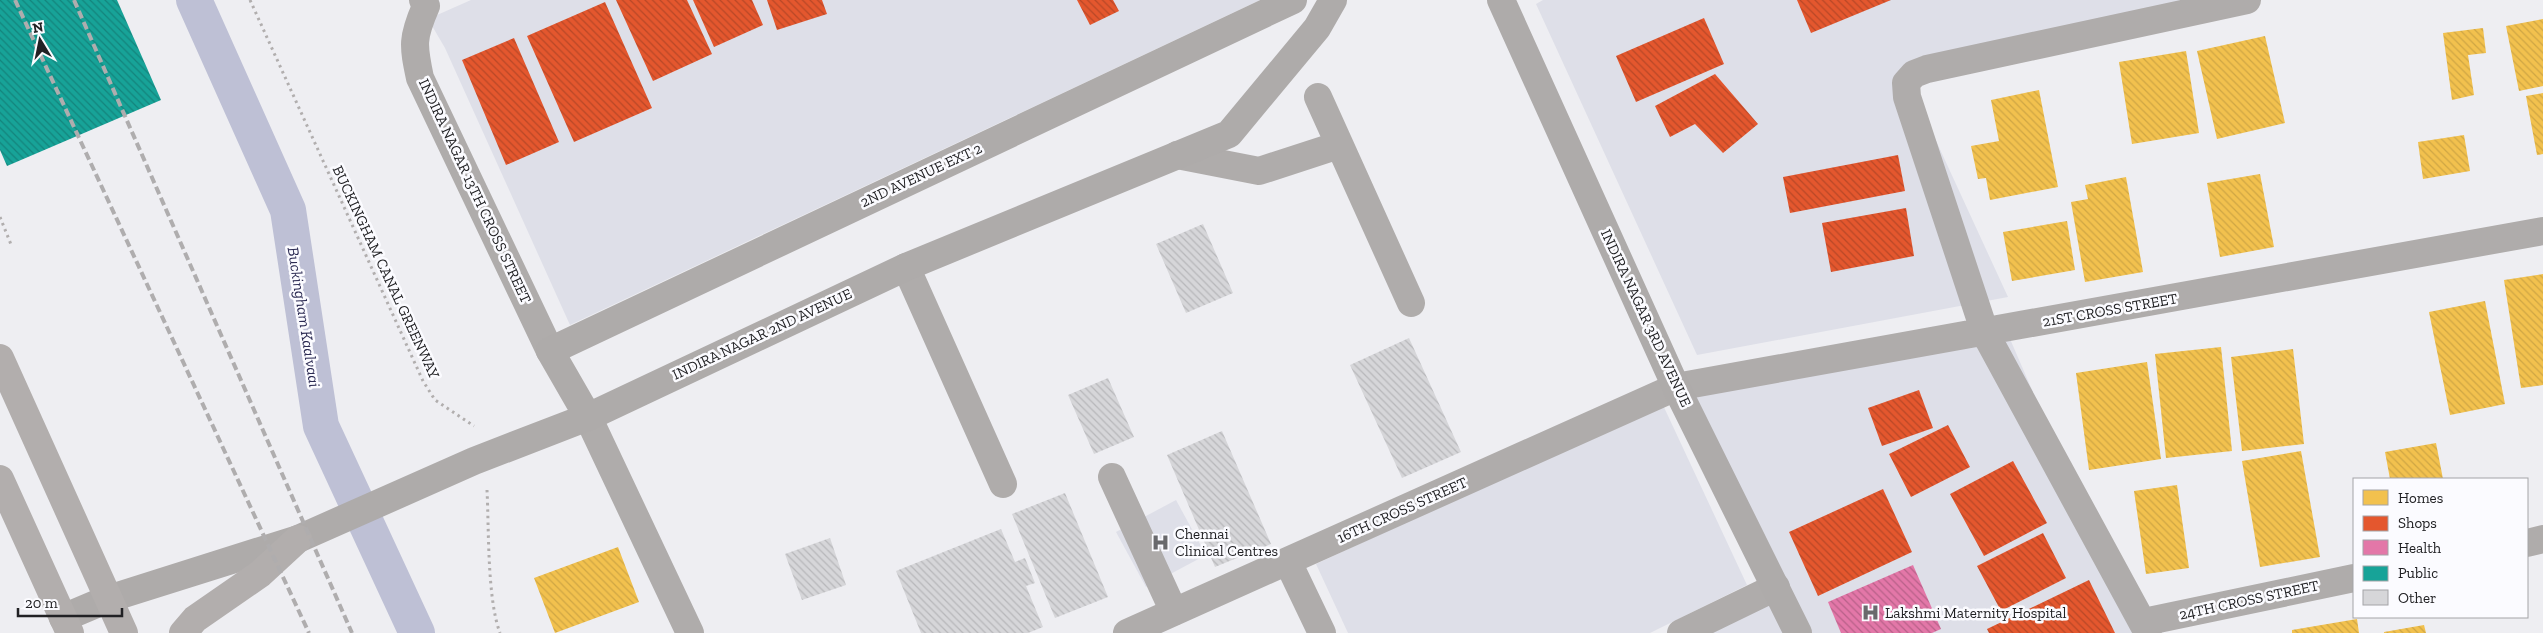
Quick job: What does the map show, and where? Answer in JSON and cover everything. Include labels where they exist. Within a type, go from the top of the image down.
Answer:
[{"type":"main road","points":[[0,358],[124,633]]},
{"type":"main road","points":[[0,479],[66,625]]},
{"type":"main road","points":[[183,633],[195,619],[260,574],[298,539]]},
{"type":"street","name":"2ND AVENUE EXT 2","points":[[550,351],[1293,0]]},
{"type":"street","name":"INDIRA NAGAR 2ND AVENUE","points":[[66,625],[108,599],[298,539],[480,458],[588,417],[906,267],[1229,134],[1317,28],[1333,0]]},
{"type":"street","name":"INDIRA NAGAR 3RD AVENUE","points":[[1501,0],[1676,387],[1798,633]]},
{"type":"street","points":[[2146,627],[1985,333],[1906,97],[1906,83],[1914,74],[1927,69],[2214,3],[2247,0]]},
{"type":"street","name":"INDIRA NAGAR 13TH CROSS STREET","points":[[430,2],[415,30],[414,49],[420,78],[550,351]]},
{"type":"street","points":[[1318,97],[1411,304]]},
{"type":"street","points":[[1178,155],[1259,171],[1339,145]]},
{"type":"street","name":"21ST CROSS STREET","points":[[1676,387],[1985,333],[2543,231]]},
{"type":"street","points":[[906,267],[1002,484]]},
{"type":"street","points":[[550,351],[588,417],[690,633]]},
{"type":"street","name":"16TH CROSS STREET","points":[[1127,633],[1676,387]]},
{"type":"street","points":[[1112,477],[1174,612]]},
{"type":"street","points":[[2528,542],[2543,539]]},
{"type":"street","points":[[1288,562],[1322,633]]},
{"type":"street","name":"24TH CROSS STREET","points":[[2146,627],[2353,578]]},
{"type":"street","points":[[1681,633],[1776,587]]},
{"type":"path","name":"BUCKINGHAM CANAL GREENWAY","points":[[250,0],[423,381],[435,400],[471,422],[476,428],[496,623],[500,633]]},
{"type":"path","points":[[0,217],[12,247]]},
{"type":"shaded area","points":[[471,0],[1260,0],[570,325],[445,48],[428,19]]},
{"type":"shaded area","points":[[1543,0],[2203,0],[1903,69],[2008,297],[1697,355],[1536,4]]},
{"type":"shaded area","points":[[2007,332],[2137,633],[1805,633],[1692,391]]},
{"type":"shaded area","points":[[1662,403],[1747,585],[1650,633],[1348,633],[1316,564]]},
{"type":"shaded area","name":"Chennai Clinical Centres","points":[[1176,500],[1206,555],[1146,587],[1116,532]]},
{"type":"shaded area","points":[[1771,593],[1790,633],[1689,633]]},
{"type":"building: Homes","points":[[2543,19],[2543,86],[2519,91],[2506,26]]},
{"type":"building: Homes","points":[[2483,28],[2486,53],[2468,55],[2474,95],[2452,100],[2443,33]]},
{"type":"building: Homes","points":[[2265,36],[2285,123],[2217,139],[2197,51]]},
{"type":"building: Homes","points":[[2186,51],[2199,133],[2132,144],[2119,62]]},
{"type":"building: Homes","points":[[2039,90],[2058,187],[1990,200],[1986,178],[1978,179],[1971,146],[1999,141],[1991,100]]},
{"type":"building: Homes","points":[[2543,93],[2543,154],[2537,155],[2526,96]]},
{"type":"building: Homes","points":[[2464,135],[2470,171],[2423,179],[2418,142]]},
{"type":"building: Homes","points":[[2260,174],[2274,247],[2220,257],[2207,183]]},
{"type":"building: Homes","points":[[2126,177],[2143,272],[2085,282],[2071,202],[2088,199],[2085,185]]},
{"type":"building: Homes","points":[[2067,221],[2075,270],[2012,281],[2003,232]]},
{"type":"building: Homes","points":[[2543,274],[2543,385],[2521,388],[2504,280]]},
{"type":"building: Homes","points":[[2485,301],[2505,404],[2450,415],[2429,312]]},
{"type":"building: Homes","points":[[2221,347],[2232,451],[2166,458],[2155,354]]},
{"type":"building: Homes","points":[[2293,349],[2304,444],[2242,451],[2231,357]]},
{"type":"building: Homes","points":[[2147,362],[2161,459],[2089,470],[2076,373]]},
{"type":"building: Homes","points":[[2436,443],[2443,478],[2390,478],[2385,452]]},
{"type":"building: Homes","points":[[2301,451],[2320,557],[2260,567],[2242,461]]},
{"type":"building: Homes","points":[[2177,485],[2189,568],[2146,574],[2134,491]]},
{"type":"building: Homes","points":[[618,547],[639,602],[555,633],[534,578]]},
{"type":"building: Homes","points":[[2357,619],[2359,633],[2292,633],[2292,630]]},
{"type":"building: Homes","points":[[2424,625],[2426,633],[2384,633],[2384,632]]},
{"type":"building: Shops","points":[[616,0],[687,0],[712,54],[653,81]]},
{"type":"building: Shops","points":[[693,0],[752,0],[763,25],[714,47]]},
{"type":"building: Shops","points":[[767,0],[822,0],[827,14],[777,30]]},
{"type":"building: Shops","points":[[1077,0],[1113,0],[1119,11],[1090,25]]},
{"type":"building: Shops","points":[[1797,0],[1891,0],[1811,33]]},
{"type":"building: Shops","points":[[605,2],[652,108],[574,142],[527,36]]},
{"type":"building: Shops","points":[[1704,18],[1724,64],[1636,102],[1616,56]]},
{"type":"building: Shops","points":[[514,38],[559,142],[506,165],[462,60]]},
{"type":"building: Shops","points":[[1715,74],[1758,124],[1723,153],[1695,124],[1670,137],[1655,106]]},
{"type":"building: Shops","points":[[1898,155],[1905,191],[1790,213],[1783,177]]},
{"type":"building: Shops","points":[[1906,208],[1914,256],[1831,272],[1822,223]]},
{"type":"building: Shops","points":[[1919,390],[1933,428],[1882,446],[1868,408]]},
{"type":"building: Shops","points":[[1948,425],[1970,467],[1911,497],[1889,454]]},
{"type":"building: Shops","points":[[2013,461],[2047,523],[1984,556],[1950,494]]},
{"type":"building: Shops","points":[[1883,489],[1912,552],[1818,596],[1789,532]]},
{"type":"building: Shops","points":[[2043,533],[2066,578],[2001,611],[1977,566]]},
{"type":"building: Shops","points":[[2089,580],[2115,633],[1989,633],[1987,629]]},
{"type":"building: Health","points":[[1913,565],[1941,629],[1932,633],[1841,633],[1828,602]]},
{"type":"building: Public","points":[[0,0],[117,0],[161,100],[7,166],[0,150]]},
{"type":"building: Other","points":[[1203,224],[1233,293],[1186,313],[1156,244]]},
{"type":"building: Other","points":[[1409,338],[1461,452],[1402,478],[1350,365]]},
{"type":"building: Other","points":[[1108,378],[1134,437],[1094,454],[1068,395]]},
{"type":"building: Other","points":[[1222,431],[1271,544],[1215,567],[1167,455]]},
{"type":"building: Other","points":[[1065,493],[1108,597],[1055,618],[1012,514]]},
{"type":"building: Other","points":[[1001,529],[1015,562],[1025,558],[1035,583],[1026,586],[1043,627],[1028,633],[921,633],[896,571]]},
{"type":"building: Other","points":[[830,538],[846,585],[802,600],[785,554]]},
{"type":"waterway","name":"Buckingham Kaalvaai","points":[[194,0],[288,210],[321,426],[417,633]]},
{"type":"railway","points":[[15,0],[309,633]]},
{"type":"railway","points":[[74,0],[352,633]]},
{"type":"place","name":"Chennai Clinical Centres","points":[[1161,543]]},
{"type":"place","name":"Lakshmi Maternity Hospital","points":[[1871,613]]}]
